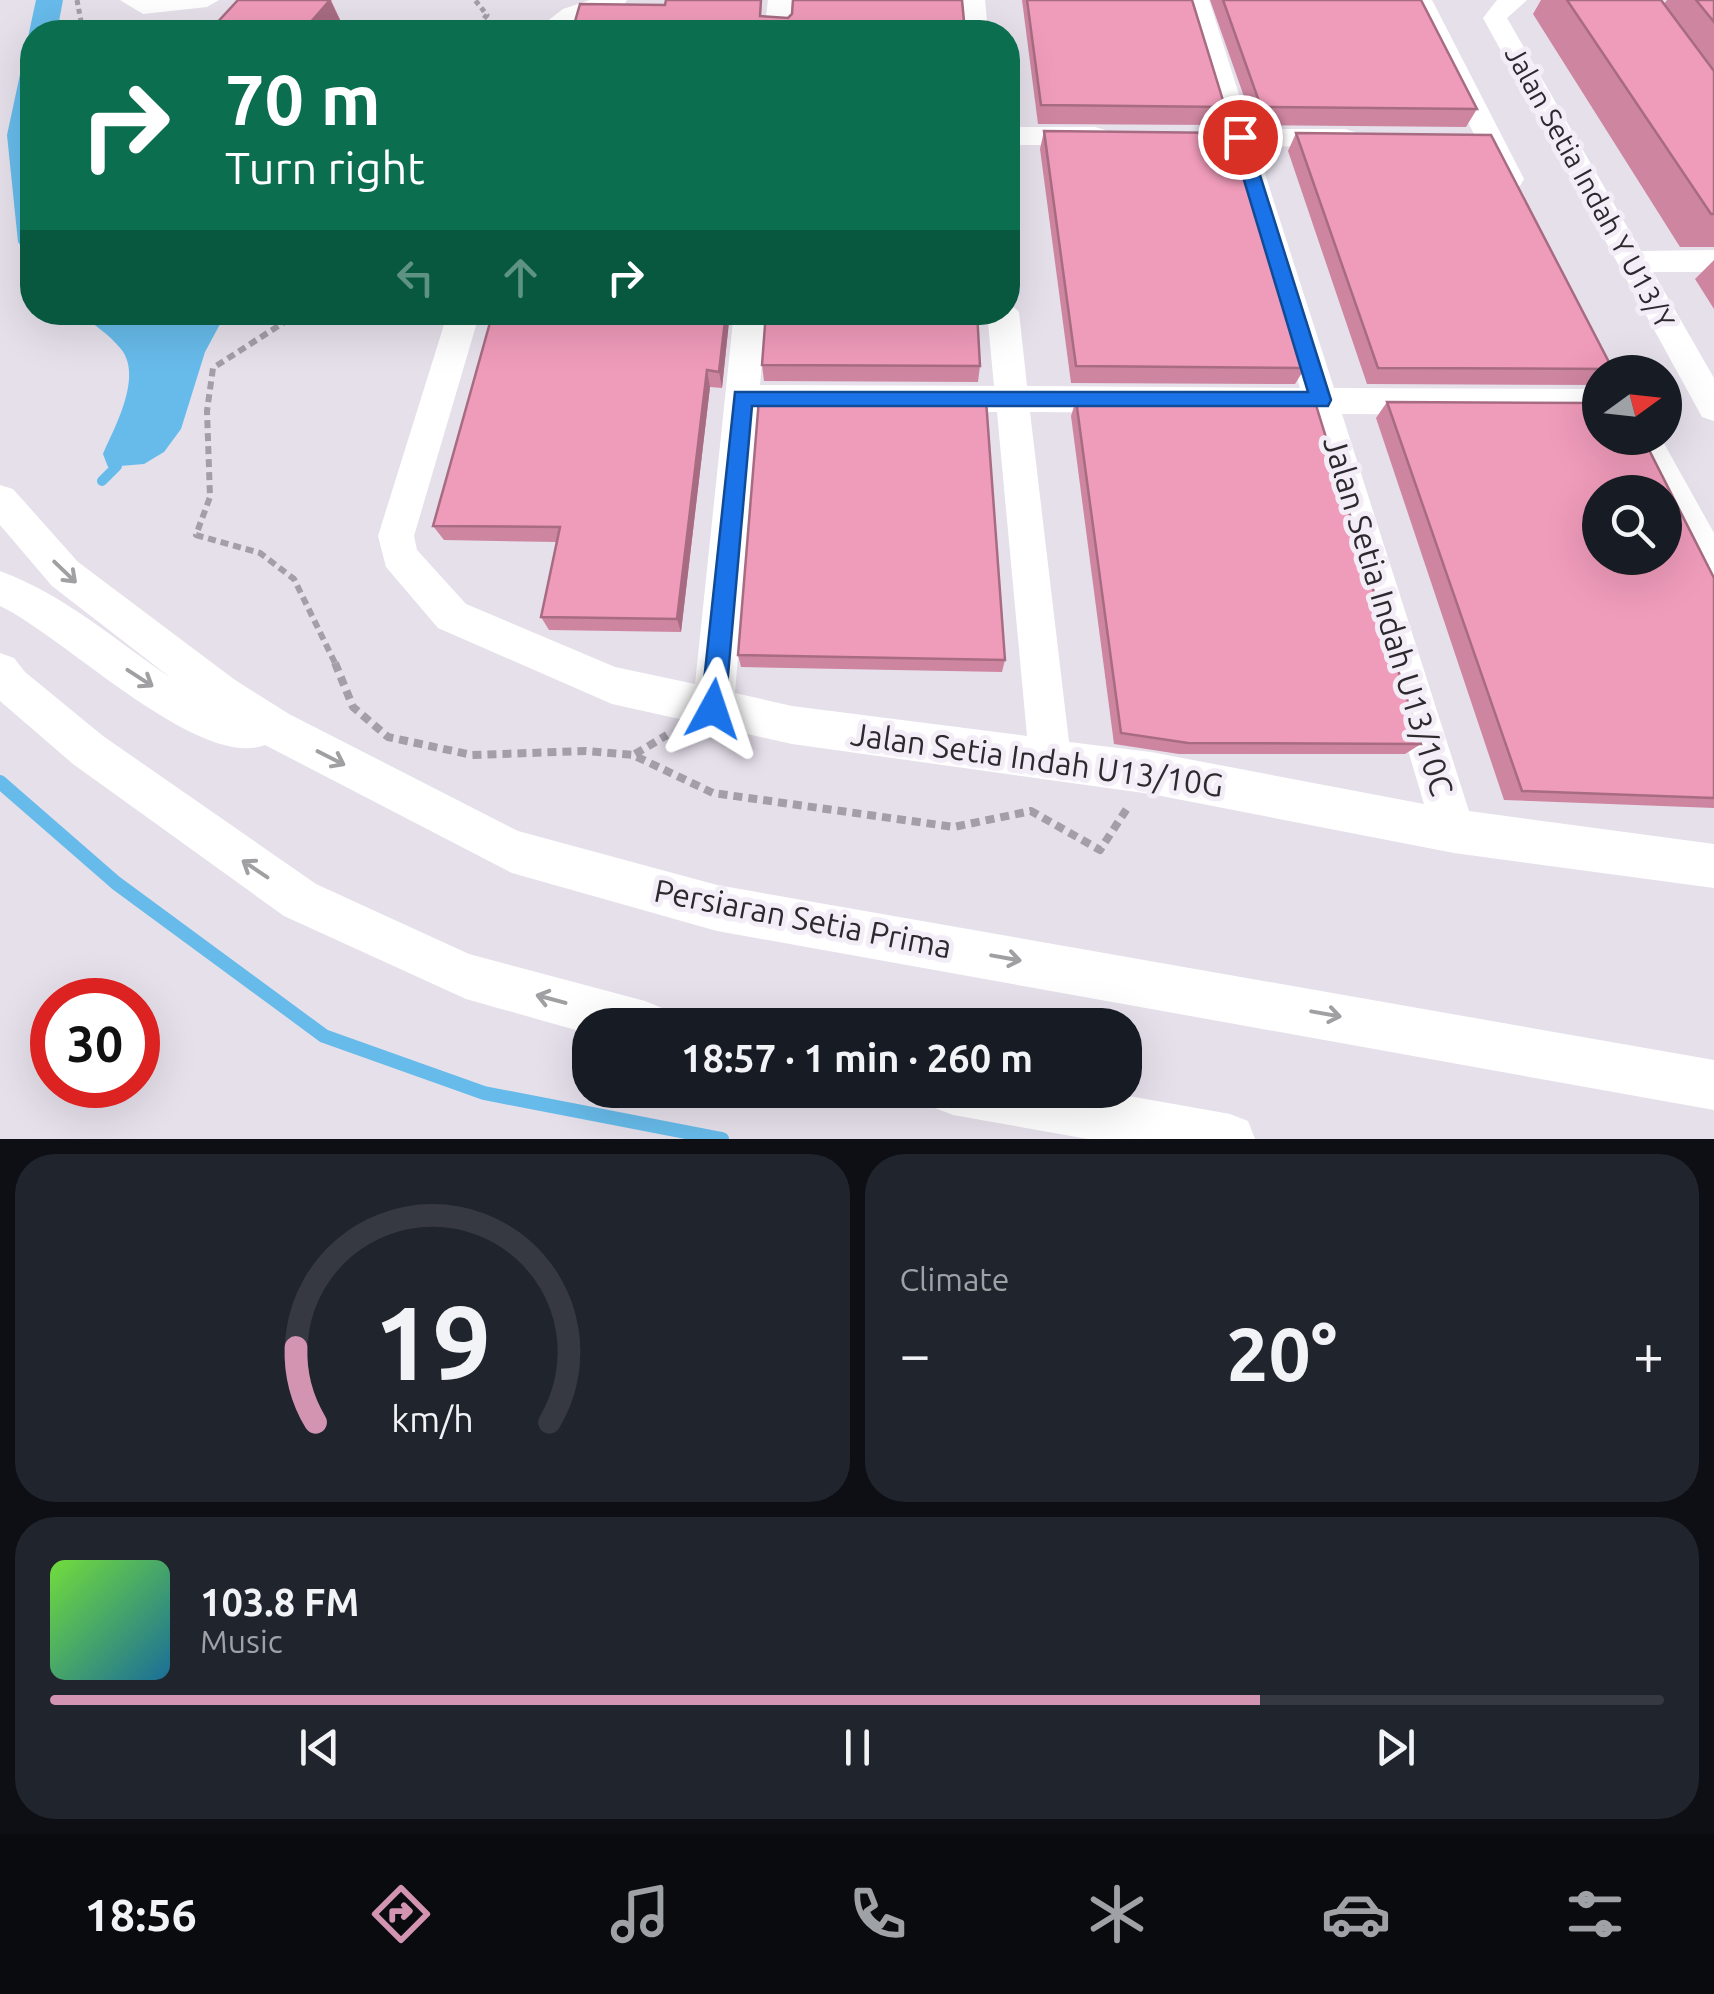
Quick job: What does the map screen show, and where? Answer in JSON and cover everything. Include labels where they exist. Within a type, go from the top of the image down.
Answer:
[{"type":"street","points":[[132,0],[142,7],[207,0]]},
{"type":"street","points":[[563,20],[615,0]]},
{"type":"street","name":"Jalan Setia Indah U13/10C","points":[[1198,0],[1454,831]]},
{"type":"street","points":[[1420,0],[1524,206]]},
{"type":"street","name":"Jalan Setia Indah Y U13/Y","points":[[1505,9],[1632,262],[1714,408]]},
{"type":"street","points":[[1020,136],[1124,136]]},
{"type":"street","points":[[1182,137],[1374,138]]},
{"type":"street","points":[[1451,139],[1490,140]]},
{"type":"street","points":[[1632,262],[1714,261]]},
{"type":"street","name":"Jalan Setia Indah U13/10G","points":[[460,325],[406,494],[396,536],[399,556],[452,616],[612,686],[792,725],[1151,773],[1454,831],[1714,866]]},
{"type":"street","points":[[713,709],[749,325]]},
{"type":"street","points":[[1004,325],[1050,762]]},
{"type":"street","points":[[742,398],[1582,402]]},
{"type":"street","points":[[1653,455],[1714,570]]},
{"type":"street","name":"Persiaran Setia Prima","points":[[0,500],[65,574],[221,693],[274,728],[512,851],[717,908],[1714,1085]]},
{"type":"street","points":[[0,588],[45,608],[106,655],[186,708],[238,728],[274,728]]},
{"type":"street","points":[[4,680],[158,802],[300,900],[466,976],[582,1008]]},
{"type":"street","points":[[1055,1108],[1230,1139]]},
{"type":"path","points":[[475,0],[487,16],[483,20]]},
{"type":"path","points":[[280,325],[213,368],[206,411],[210,497],[196,535],[260,552],[294,579],[320,626],[352,707],[388,737],[472,755],[586,751],[634,755],[713,793],[954,827],[1032,811],[1100,850]]},
{"type":"water","points":[[36,0],[63,0],[59,20],[32,20]]},
{"type":"water","points":[[20,74],[20,245],[18,242],[7,135]]},
{"type":"water","points":[[94,325],[220,325],[205,352],[181,429],[164,452],[144,464],[108,467],[103,454],[128,387],[127,360],[112,339]]},
{"type":"building","points":[[238,0],[330,0],[312,20],[220,20]]},
{"type":"building","points":[[666,0],[761,0],[760,16],[788,18],[793,0],[962,0],[964,20],[575,20],[580,4],[665,5]]},
{"type":"building","points":[[1027,0],[1192,0],[1225,107],[1041,105]]},
{"type":"building","points":[[1223,0],[1421,0],[1477,109],[1261,107]]},
{"type":"building","points":[[1567,0],[1661,0],[1714,71],[1714,214],[1711,214]]},
{"type":"building","points":[[1696,0],[1714,0],[1714,22]]},
{"type":"building","points":[[1044,131],[1232,133],[1305,368],[1076,366]]},
{"type":"building","points":[[1296,133],[1491,135],[1605,355],[1582,355],[1582,369],[1378,368]]},
{"type":"building","points":[[489,325],[724,325],[719,372],[707,370],[677,619],[541,617],[560,527],[433,526]]},
{"type":"building","points":[[765,325],[978,325],[980,366],[762,365]]},
{"type":"building","points":[[759,399],[986,400],[1005,660],[738,655]]},
{"type":"building","points":[[1076,400],[1315,402],[1421,744],[1188,743],[1121,733]]},
{"type":"building","points":[[1387,402],[1582,403],[1582,455],[1652,455],[1662,475],[1582,475],[1582,575],[1682,575],[1682,515],[1714,578],[1714,798],[1522,791]]},
{"type":"waterway","points":[[102,481],[117,466]]},
{"type":"waterway","points":[[0,782],[116,883],[324,1036],[484,1093],[722,1139]]},
{"type":"route","points":[[713,709],[742,398],[1321,400],[1240,137]]}]
